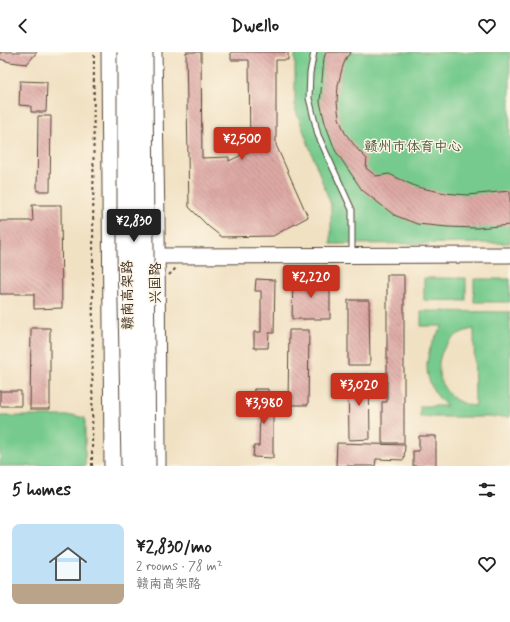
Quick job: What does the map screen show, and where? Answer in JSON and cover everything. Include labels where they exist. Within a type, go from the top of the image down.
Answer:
[{"type":"highway","name":"赣南高架路","points":[[127,52],[127,243],[131,466]]},
{"type":"highway","name":"赣南高架路","points":[[143,52],[146,466]]},
{"type":"main road","points":[[110,52],[113,466]]},
{"type":"main road","name":"兴国路","points":[[153,52],[157,466]]},
{"type":"street","points":[[111,256],[510,256]]},
{"type":"lane","points":[[314,52],[310,73],[309,98],[318,135],[352,210],[352,256]]},
{"type":"path","points":[[92,466],[94,52]]},
{"type":"path","points":[[168,280],[169,275],[174,269],[180,268]]},
{"type":"green space","name":"赣州市体育中心","points":[[295,52],[510,52],[510,243],[331,244],[331,205],[295,108]]},
{"type":"green space","points":[[424,278],[466,278],[466,301],[424,300]]},
{"type":"green space","points":[[474,279],[510,279],[510,302],[474,302]]},
{"type":"green space","points":[[421,311],[510,312],[510,417],[420,417],[420,406],[447,406],[438,397],[432,387],[428,377],[427,367],[431,346],[443,326],[421,326]],"holes":[[[474,329],[475,406],[459,401],[448,392],[441,381],[439,368],[441,355],[448,343],[459,334]]]},
{"type":"green space","points":[[0,416],[76,416],[85,418],[85,466],[0,466]]},
{"type":"building","points":[[0,52],[37,52],[27,64],[0,59]]},
{"type":"building","points":[[186,52],[201,52],[202,158],[229,157],[229,161],[250,151],[249,60],[231,60],[231,52],[288,52],[288,60],[276,60],[276,145],[308,217],[273,236],[222,237],[209,227],[189,207]]},
{"type":"building","points":[[326,52],[351,52],[346,58],[338,85],[337,102],[339,118],[345,133],[367,159],[366,168],[376,176],[389,174],[417,187],[445,193],[467,195],[510,191],[510,225],[477,228],[417,224],[394,215],[362,190],[335,150],[325,123],[320,102],[324,58]]},
{"type":"building","points":[[20,81],[47,82],[46,112],[31,112],[31,106],[19,105]]},
{"type":"building","points":[[38,116],[51,116],[50,191],[37,191]]},
{"type":"building","points":[[32,205],[61,205],[62,308],[34,309],[34,294],[0,294],[0,221],[33,221]]},
{"type":"building","points":[[387,275],[404,275],[404,443],[382,443],[382,402],[387,402]]},
{"type":"building","points":[[256,279],[275,280],[274,333],[269,333],[268,348],[254,348],[254,332],[261,332],[261,291],[255,291]]},
{"type":"building","points":[[293,279],[330,279],[330,319],[292,319]]},
{"type":"building","points":[[348,300],[369,300],[370,365],[348,365]]},
{"type":"building","points":[[31,328],[50,328],[50,409],[30,409]]},
{"type":"building","points":[[289,330],[309,330],[308,405],[288,405]]},
{"type":"building","points":[[369,374],[370,439],[349,440],[348,375]]},
{"type":"building","points":[[254,389],[268,389],[268,404],[273,405],[273,458],[253,457],[254,446],[259,446],[260,405],[253,405]]},
{"type":"building","points":[[0,391],[21,391],[21,406],[0,406]]},
{"type":"building","points":[[419,436],[436,436],[436,466],[413,466],[413,451],[419,451]]},
{"type":"building","points":[[337,443],[405,445],[404,460],[376,459],[375,466],[336,466]]}]
